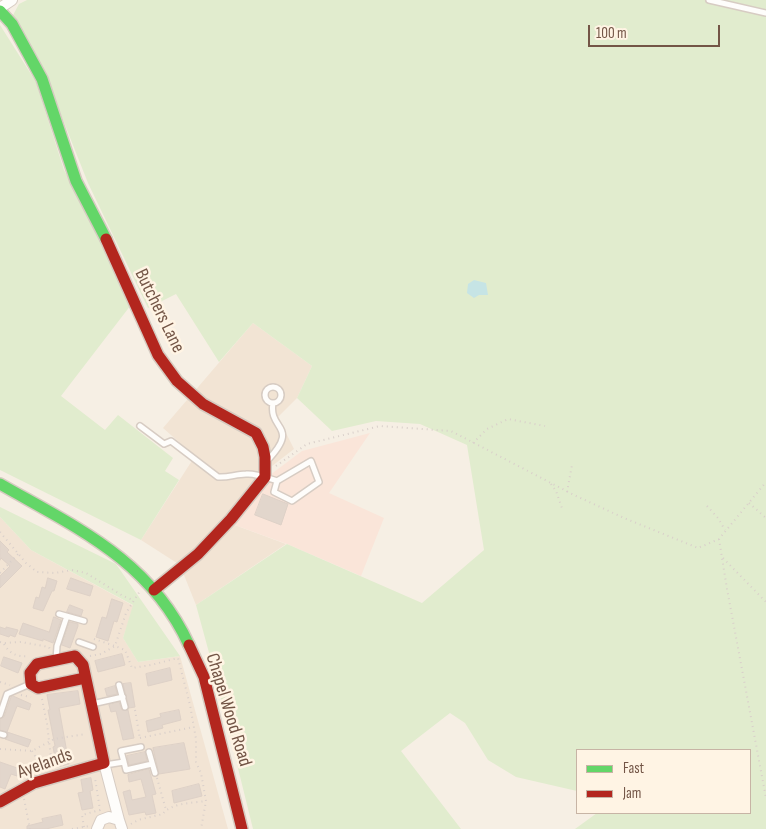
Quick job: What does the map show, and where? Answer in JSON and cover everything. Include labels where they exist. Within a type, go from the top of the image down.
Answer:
[{"type":"street","points":[[0,9],[12,0]]},
{"type":"street","name":"Butchers Lane","points":[[0,9],[12,24],[42,79],[76,181],[106,239],[158,355],[177,381],[203,404],[256,434],[263,447],[265,471]]},
{"type":"street","points":[[151,586],[198,554],[231,519],[265,471]]},
{"type":"street","name":"Chapel Wood Road","points":[[0,484],[97,539],[127,562],[151,586],[182,629],[204,677],[224,749],[242,829]]},
{"type":"street","points":[[85,678],[35,686],[30,673],[37,664],[75,656],[83,665],[98,733],[100,765],[124,825]]},
{"type":"street","name":"Ayelands","points":[[0,802],[34,783],[100,765]]},
{"type":"street","points":[[98,826],[104,818],[109,816],[124,825]]},
{"type":"lane","points":[[709,0],[766,13]]},
{"type":"lane","points":[[140,426],[164,444],[171,441],[218,477],[227,478],[251,474],[265,471],[280,447],[283,433],[273,412],[273,403]]},
{"type":"lane","points":[[310,461],[319,482],[292,501],[274,492],[277,481],[310,461]]},
{"type":"lane","points":[[265,471],[277,481]]},
{"type":"lane","points":[[59,614],[84,621]]},
{"type":"lane","points":[[56,660],[56,646],[68,616]]},
{"type":"lane","points":[[75,656],[80,643],[93,648]]},
{"type":"lane","points":[[119,685],[124,707]]},
{"type":"lane","points":[[0,715],[7,694],[35,686]]},
{"type":"lane","points":[[92,704],[122,698]]},
{"type":"lane","points":[[141,746],[121,751],[126,770],[152,764]]},
{"type":"lane","points":[[149,752],[155,773]]},
{"type":"lane","points":[[100,765],[124,762]]},
{"type":"path","points":[[473,444],[487,429],[508,420],[545,426]]},
{"type":"path","points":[[265,471],[307,444],[380,426],[451,431],[567,492],[624,518],[698,548],[720,538],[766,482]]},
{"type":"path","points":[[567,492],[572,465]]},
{"type":"path","points":[[550,483],[556,491],[563,511]]},
{"type":"path","points":[[749,502],[766,518]]},
{"type":"path","points":[[707,506],[726,530]]},
{"type":"path","points":[[0,532],[18,554],[37,572],[55,573],[72,570],[86,573],[133,600]]},
{"type":"path","points":[[720,538],[727,589],[766,798]]},
{"type":"path","points":[[0,573],[18,554]]},
{"type":"path","points":[[723,558],[766,602]]},
{"type":"path","points":[[114,646],[126,613],[133,600],[151,586]]},
{"type":"path","points":[[88,637],[125,650],[132,668],[178,658],[190,704],[194,727],[196,762],[201,773],[206,801],[201,829]]},
{"type":"path","points":[[0,642],[21,642],[49,647]]},
{"type":"path","points":[[4,643],[9,651],[16,655],[36,656]]},
{"type":"path","points":[[49,647],[56,660]]},
{"type":"path","points":[[43,651],[49,647]]},
{"type":"path","points":[[35,686],[44,705],[51,765],[56,777]]},
{"type":"path","points":[[135,710],[141,746]]},
{"type":"path","points":[[140,738],[194,727]]},
{"type":"path","points":[[0,749],[32,751],[54,739],[98,733]]},
{"type":"path","points":[[32,751],[43,769]]},
{"type":"path","points":[[84,827],[82,815],[100,810],[100,765]]},
{"type":"path","points":[[155,773],[166,810]]},
{"type":"path","points":[[21,790],[30,829]]},
{"type":"path","points":[[124,825],[163,814],[166,810],[206,801]]},
{"type":"path","points":[[72,829],[98,826]]},
{"type":"shaded area","points":[[253,323],[312,366],[297,398],[278,417],[294,449],[272,466],[232,524],[286,544],[196,605],[180,565],[141,540],[195,456],[163,428]]},
{"type":"shaded area","points":[[370,433],[329,493],[384,518],[361,576],[287,544],[232,524],[270,475],[302,451]]},
{"type":"shaded area","points":[[0,517],[31,550],[134,606],[123,638],[138,662],[180,656],[228,829],[0,829]]},
{"type":"green space","points":[[27,0],[766,0],[766,829],[575,829],[596,814],[751,814],[751,749],[576,749],[576,791],[516,777],[488,760],[465,723],[450,713],[401,751],[461,829],[253,829],[196,605],[287,544],[422,603],[484,550],[467,445],[420,424],[376,421],[332,431],[297,398],[312,366],[253,323],[219,362],[176,294],[148,308],[88,183],[44,72],[12,17],[19,4]]},
{"type":"green space","points":[[0,25],[36,82],[64,170],[134,301],[61,396],[105,430],[118,415],[173,458],[165,471],[179,480],[141,540],[0,470]]},
{"type":"green space","points":[[0,507],[116,564],[180,656],[138,662],[123,638],[133,605],[31,550],[0,517]]},
{"type":"water","points":[[474,280],[486,283],[488,295],[479,295],[474,298],[467,293],[468,284]]},
{"type":"building","points":[[263,494],[288,504],[281,525],[255,515]]},
{"type":"building","points":[[0,541],[9,550],[7,552],[22,566],[0,588],[0,576],[10,566],[1,558],[0,560]]},
{"type":"building","points":[[48,578],[57,581],[54,591],[52,591],[43,611],[33,608],[36,597],[39,598],[42,587],[45,588]]},
{"type":"building","points":[[71,578],[93,586],[90,596],[67,589]]},
{"type":"building","points":[[112,599],[123,603],[117,622],[114,621],[108,641],[96,637],[102,617],[106,618]]},
{"type":"building","points":[[70,605],[83,610],[81,616],[67,612]]},
{"type":"building","points":[[54,617],[61,620],[53,643],[19,634],[23,623],[49,632]]},
{"type":"building","points":[[70,622],[78,624],[78,626],[70,648],[62,645]]},
{"type":"building","points":[[0,627],[18,630],[15,637],[10,635],[9,637],[0,634]]},
{"type":"building","points":[[122,654],[125,665],[98,672],[95,661]]},
{"type":"building","points":[[4,657],[22,663],[18,673],[1,666]]},
{"type":"building","points":[[170,668],[172,680],[148,686],[146,674]]},
{"type":"building","points":[[131,683],[135,707],[129,708],[123,684]]},
{"type":"building","points":[[115,686],[117,694],[107,696],[105,689]]},
{"type":"building","points":[[78,691],[80,704],[59,708],[69,764],[57,767],[47,695]]},
{"type":"building","points":[[13,696],[31,704],[29,710],[17,706],[7,732],[31,740],[28,747],[5,739],[8,737],[8,733],[0,730],[0,719],[4,717]]},
{"type":"building","points":[[119,702],[122,710],[128,710],[134,738],[123,740],[116,711],[111,712],[109,705]]},
{"type":"building","points":[[179,710],[181,720],[162,725],[163,728],[148,732],[146,721],[161,717],[160,714]]},
{"type":"building","points":[[184,743],[190,769],[159,774],[153,748]]},
{"type":"building","points":[[145,752],[147,761],[129,765],[127,756]]},
{"type":"building","points":[[0,762],[20,769],[17,776],[11,774],[5,789],[0,787]]},
{"type":"building","points":[[149,769],[156,794],[152,795],[156,813],[146,815],[145,812],[129,815],[123,792],[130,790],[132,800],[146,797],[141,779],[129,782],[128,775]]},
{"type":"building","points":[[91,778],[93,790],[90,791],[93,808],[82,810],[78,793],[83,792],[81,780]]},
{"type":"building","points":[[199,784],[202,796],[174,803],[172,791]]},
{"type":"building","points":[[61,815],[63,825],[46,829],[27,829],[27,826],[43,822],[42,819]]},
{"type":"traffic: fast","points":[[0,11],[12,24],[42,79],[76,181],[106,239]]},
{"type":"traffic: fast","points":[[0,484],[83,532],[109,549],[132,568],[154,590],[173,615],[189,645]]},
{"type":"traffic: jam","points":[[106,239],[158,355],[177,381],[203,404],[256,433],[263,447],[265,457],[265,477],[231,519],[198,554],[154,590]]},
{"type":"traffic: jam","points":[[189,645],[204,677],[242,829]]},
{"type":"traffic: jam","points":[[0,802],[34,783],[104,763],[83,665],[75,656],[37,664],[30,673],[31,684],[38,688],[85,678]]}]
